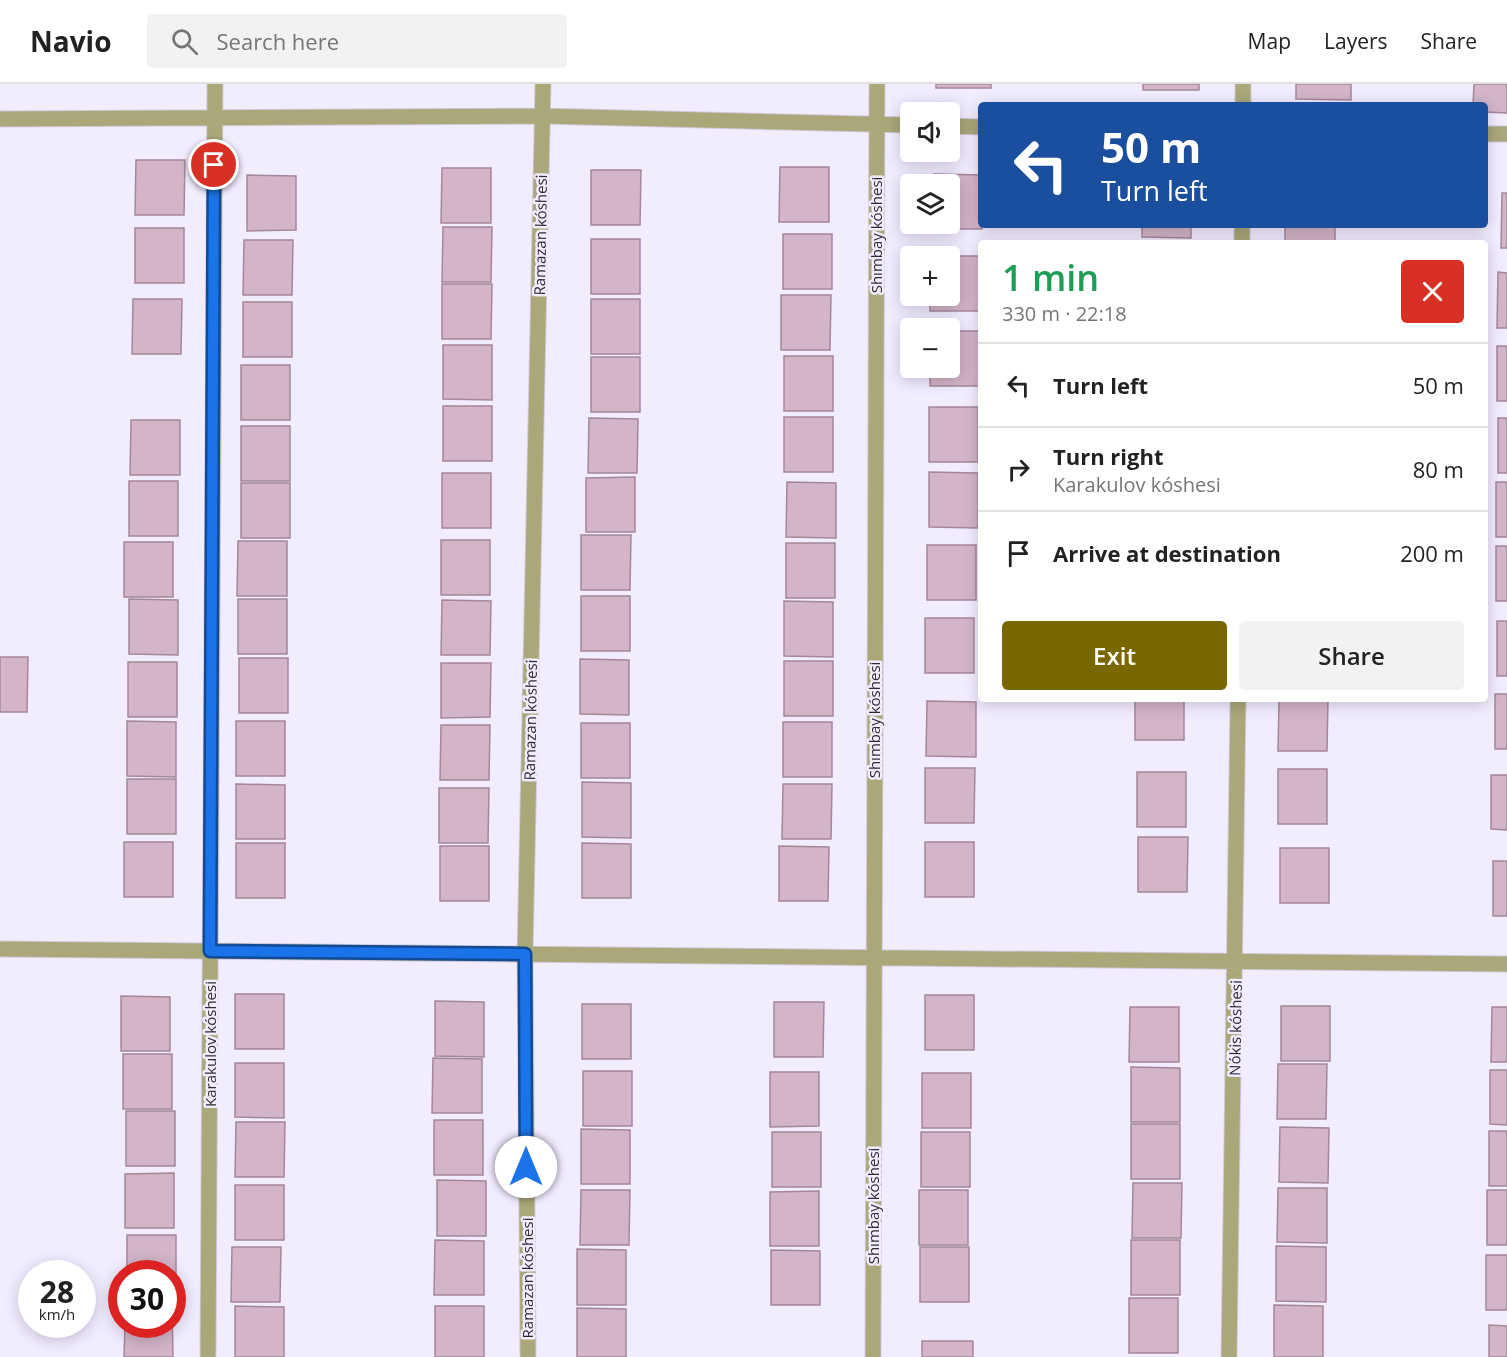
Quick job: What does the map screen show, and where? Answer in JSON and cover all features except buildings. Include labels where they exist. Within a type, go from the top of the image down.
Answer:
[{"type":"street","name":"Karakulov kóshesi","points":[[208,1357],[215,84]]},
{"type":"street","name":"Ramazan kóshesi","points":[[528,1357],[525,954],[543,84]]},
{"type":"street","name":"Shımbay kóshesi","points":[[873,1357],[878,84]]},
{"type":"street","points":[[1243,84],[1243,102]]},
{"type":"street","points":[[0,119],[542,116],[900,125]]},
{"type":"street","points":[[960,126],[978,127]]},
{"type":"street","points":[[1488,134],[1507,134]]},
{"type":"street","name":"Nókis kóshesi","points":[[1229,1357],[1237,962],[1238,702]]},
{"type":"street","points":[[0,949],[1507,964]]},
{"type":"route","points":[[214,165],[210,951],[525,954],[526,1167]]}]
